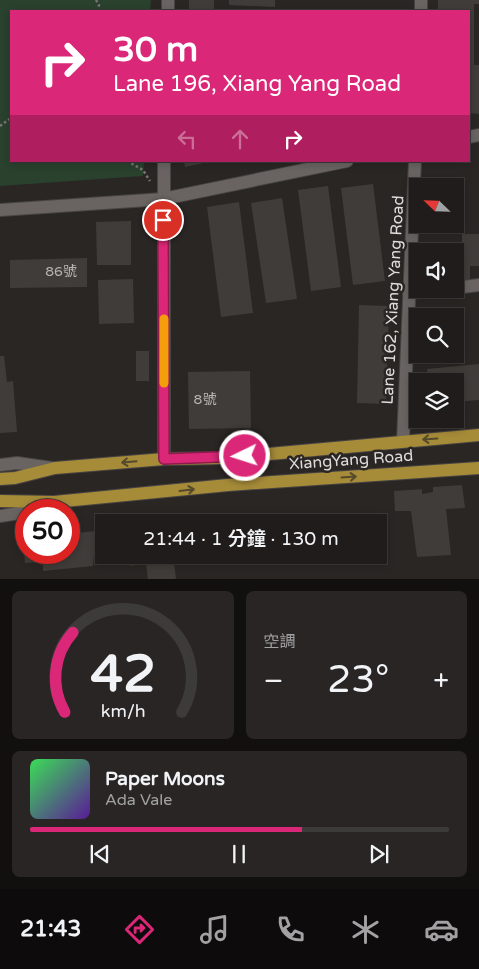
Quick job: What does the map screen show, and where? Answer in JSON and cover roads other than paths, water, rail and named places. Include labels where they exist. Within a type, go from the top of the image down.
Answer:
[{"type":"main road","name":"XiangYang Road","points":[[0,479],[15,478],[54,468],[164,459],[225,458],[479,435]]},
{"type":"main road","name":"XiangYang Road","points":[[80,499],[228,485],[479,468]]},
{"type":"main road","name":"XiangYang Road","points":[[0,501],[15,500]]},
{"type":"street","points":[[164,162],[164,459]]},
{"type":"street","points":[[0,210],[163,199],[343,162]]},
{"type":"street","name":"Lane 162, Xiang Yang Road","points":[[412,243],[416,162]]},
{"type":"street","points":[[464,287],[479,285]]},
{"type":"street","name":"Lane 162, Xiang Yang Road","points":[[403,441],[409,293]]},
{"type":"street","points":[[0,465],[16,464],[54,468]]},
{"type":"street","points":[[0,516],[15,514]]}]
